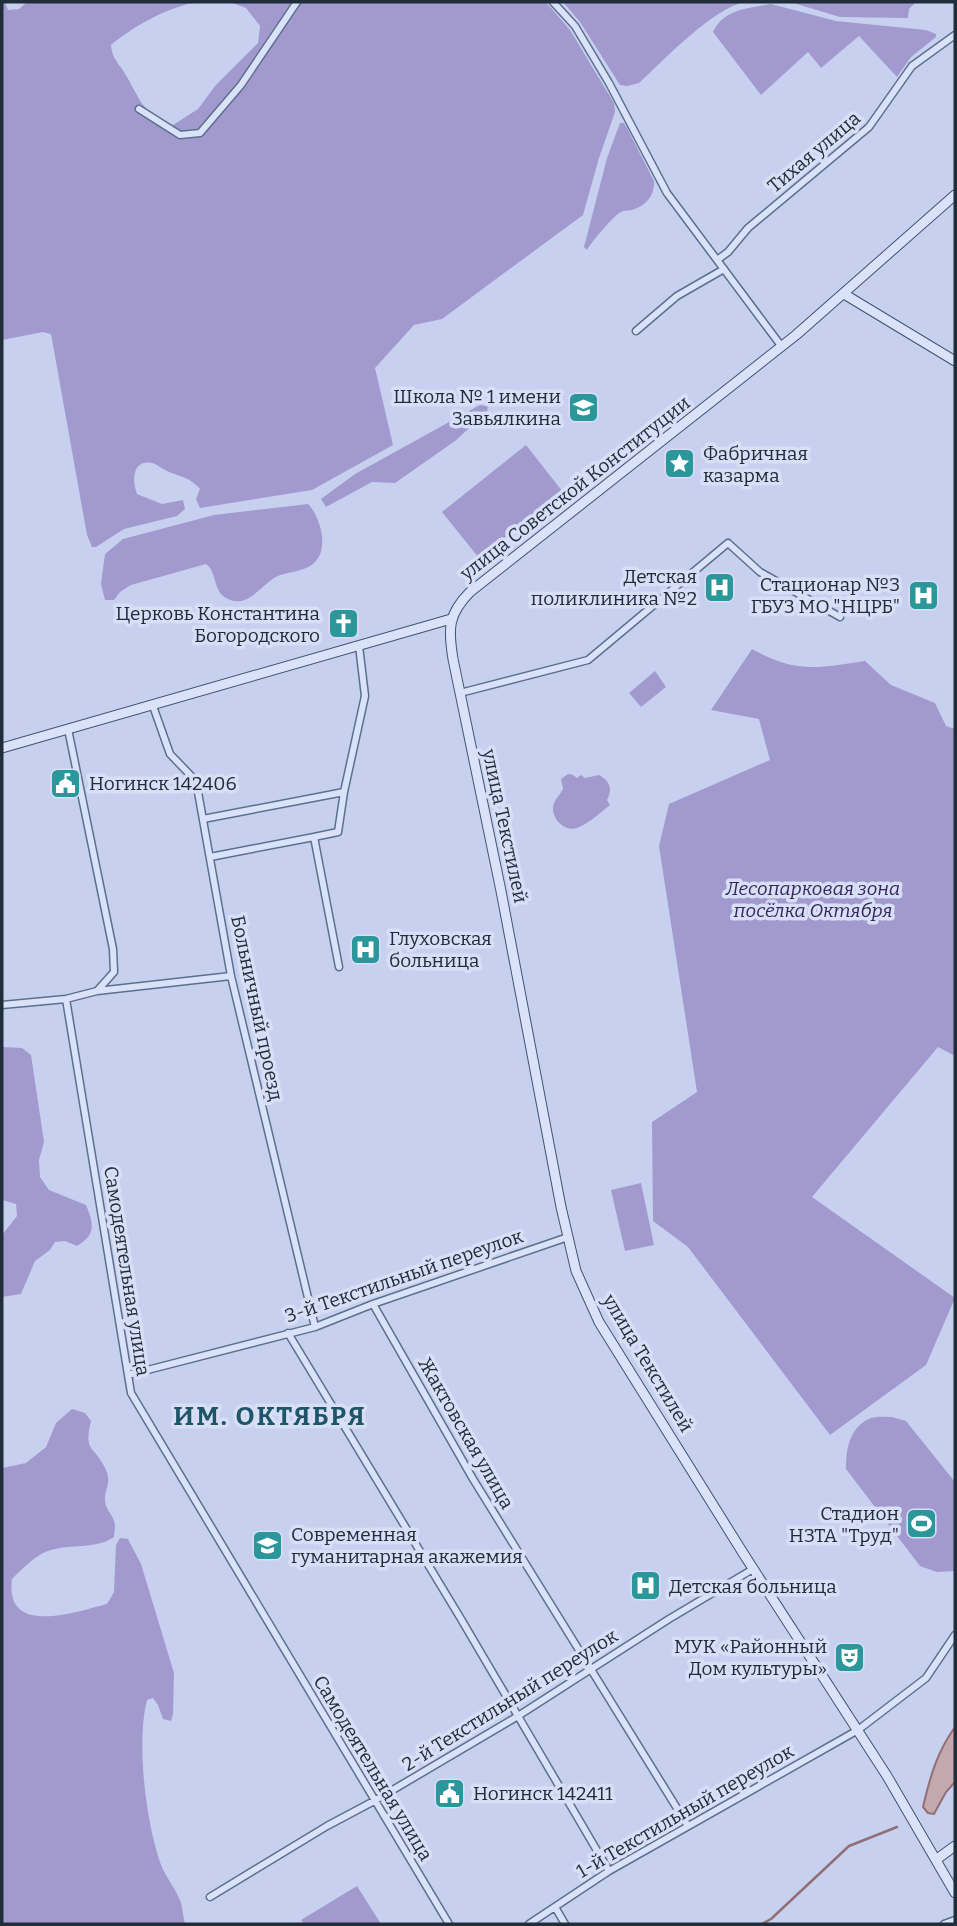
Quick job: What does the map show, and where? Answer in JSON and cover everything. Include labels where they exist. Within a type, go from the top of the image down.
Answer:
[{"type":"street","points":[[139,108],[180,135],[200,133],[241,85],[297,2]]},
{"type":"street","points":[[553,2],[575,26],[609,83],[667,193],[782,346]]},
{"type":"street","name":"Тихая улица","points":[[717,260],[728,252],[748,228],[869,127],[912,66],[955,35]]},
{"type":"street","name":"улица Советской Конституции","points":[[452,620],[457,607],[470,592],[782,346],[955,195]]},
{"type":"street","points":[[636,331],[677,296],[724,268]]},
{"type":"street","points":[[844,294],[955,362]]},
{"type":"street","points":[[460,693],[587,660],[729,543],[760,572],[840,617]]},
{"type":"street","points":[[2,748],[452,620]]},
{"type":"street","name":"улица Текстилей","points":[[452,620],[451,646],[576,1271],[599,1322],[753,1569],[858,1730],[955,1893]]},
{"type":"street","points":[[210,857],[338,832],[365,696],[359,646]]},
{"type":"street","name":"Больничный проезд","points":[[153,706],[170,754],[196,781],[231,976],[315,1327]]},
{"type":"street","points":[[68,729],[113,949],[114,972],[97,991]]},
{"type":"street","points":[[203,819],[344,792]]},
{"type":"street","points":[[314,837],[338,967]]},
{"type":"street","points":[[2,1006],[66,999],[97,991],[231,976]]},
{"type":"street","name":"Самодеятельная улица","points":[[66,999],[131,1393],[449,1924]]},
{"type":"street","name":"3-й Текстильный переулок","points":[[128,1375],[315,1327],[373,1304],[568,1237]]},
{"type":"street","name":"Жактовская улица","points":[[373,1304],[473,1479],[688,1826]]},
{"type":"street","points":[[288,1333],[609,1871]]},
{"type":"street","name":"2-й Текстильный переулок","points":[[210,1897],[518,1716],[669,1619],[753,1569]]},
{"type":"street","name":"1-й Текстильный переулок","points":[[529,1924],[609,1871],[858,1730],[926,1678],[955,1635]]},
{"type":"street","points":[[937,1859],[955,1846]]},
{"type":"street","points":[[555,1907],[565,1924]]},
{"type":"street","points":[[944,1924],[955,1920]]},
{"type":"green space","points":[[2,2],[5,2],[8,10],[19,9],[27,2],[198,2],[152,18],[111,45],[112,53],[142,103],[154,116],[173,125],[198,109],[215,86],[258,43],[260,26],[246,8],[230,2],[546,2],[570,30],[614,103],[615,112],[583,215],[442,319],[414,325],[375,368],[393,445],[312,490],[200,508],[196,499],[200,489],[196,485],[154,464],[141,464],[135,472],[137,494],[162,504],[183,500],[185,509],[177,516],[124,529],[92,547],[87,535],[51,334],[43,332],[2,340]]},
{"type":"green space","points":[[563,2],[745,2],[718,14],[639,83],[627,86],[620,85],[580,22]]},
{"type":"green space","points":[[790,2],[916,2],[909,9],[908,18],[840,17]]},
{"type":"green space","points":[[771,4],[836,21],[926,30],[936,34],[936,37],[911,57],[897,77],[859,36],[821,68],[808,52],[761,95],[713,32],[717,24],[730,14]]},
{"type":"green space","points":[[620,123],[624,123],[627,128],[654,181],[653,191],[641,206],[618,214],[587,250],[584,247],[607,158]]},
{"type":"green space","points":[[480,405],[488,406],[487,412],[455,441],[395,483],[372,482],[326,507],[321,499],[355,474]]},
{"type":"green space","points":[[526,445],[563,492],[479,558],[442,512]]},
{"type":"green space","points":[[308,504],[316,516],[321,533],[322,550],[319,557],[305,569],[274,578],[247,599],[235,601],[223,596],[206,564],[131,585],[114,600],[105,600],[101,584],[105,554],[123,539],[214,515]]},
{"type":"green space","name":"Лесопарковая зона посёлка Октября","points":[[752,649],[795,666],[834,666],[865,661],[891,685],[935,703],[946,726],[955,729],[955,1056],[938,1047],[812,1197],[955,1298],[926,1365],[830,1435],[688,1247],[653,1221],[652,1122],[697,1092],[659,846],[669,804],[770,760],[759,719],[711,710]]},
{"type":"green space","points":[[655,671],[666,687],[641,707],[629,693]]},
{"type":"green space","points":[[568,774],[577,778],[581,775],[585,778],[599,775],[606,780],[610,789],[607,800],[610,805],[590,821],[572,829],[558,822],[553,808],[563,789],[561,779]]},
{"type":"green space","points":[[2,1047],[22,1048],[31,1055],[44,1142],[39,1160],[40,1177],[49,1190],[86,1205],[92,1228],[88,1238],[77,1246],[65,1241],[55,1242],[50,1250],[35,1261],[21,1294],[2,1297],[2,1235],[17,1216],[16,1204],[2,1200]]},
{"type":"green space","points":[[641,1183],[654,1245],[625,1251],[611,1190]]},
{"type":"green space","points":[[72,1409],[85,1413],[91,1421],[88,1439],[108,1475],[105,1501],[115,1523],[114,1537],[98,1544],[43,1553],[12,1579],[13,1597],[19,1608],[30,1615],[61,1615],[107,1604],[114,1592],[116,1545],[120,1538],[128,1539],[141,1564],[174,1673],[171,1721],[163,1719],[153,1698],[147,1700],[142,1738],[144,1783],[151,1828],[163,1870],[182,1906],[185,1924],[2,1924],[2,1468],[26,1463],[46,1447],[56,1423]]},
{"type":"green space","name":"Стадион НЗТА \"Труд\"","points":[[892,1417],[906,1421],[955,1482],[955,1571],[937,1572],[920,1566],[846,1469],[848,1447],[857,1428],[871,1418]]},
{"type":"green space","points":[[357,1886],[381,1924],[304,1924],[301,1920]]},
{"type":"shaded area","points":[[955,1727],[955,1782],[934,1814],[928,1813],[923,1807],[931,1775],[943,1746]]},
{"type":"waterway","points":[[762,1924],[771,1919],[849,1846],[897,1827]]},
{"type":"place","name":"Школа № 1 имени Завьялкина","points":[[584,407]]},
{"type":"place","name":"Фабричная казарма","points":[[680,464]]},
{"type":"place","name":"Детская поликлиника №2","points":[[720,587]]},
{"type":"place","name":"Стационар №3 ГБУЗ МО \"НЦРБ\"","points":[[923,595]]},
{"type":"place","name":"Церковь Константина Богородского","points":[[343,624]]},
{"type":"place","name":"Ногинск 142406","points":[[66,783]]},
{"type":"place","name":"Глуховская больница","points":[[366,949]]},
{"type":"place","name":"Стадион НЗТА \"Труд\"","points":[[922,1524]]},
{"type":"place","name":"Современная гуманитарная акажемия","points":[[268,1545]]},
{"type":"place","name":"Детская больница","points":[[646,1586]]},
{"type":"place","name":"МУК «Районный Дом культуры»","points":[[850,1657]]},
{"type":"place","name":"Ногинск 142411","points":[[450,1793]]},
{"type":"district","name":"ИМ. ОКТЯБРЯ","points":[[270,1416]]}]
